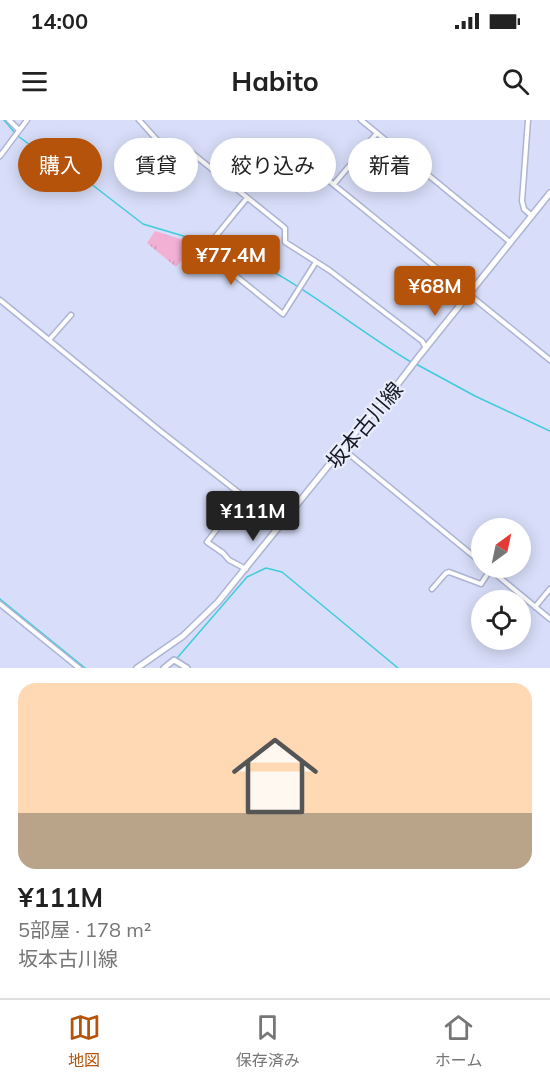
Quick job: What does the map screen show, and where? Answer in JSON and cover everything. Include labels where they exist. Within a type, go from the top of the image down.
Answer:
[{"type":"main road","name":"坂本古川線","points":[[137,668],[188,631],[218,602],[412,367],[550,193]]},
{"type":"street","points":[[9,120],[16,133]]},
{"type":"street","points":[[0,156],[27,120]]},
{"type":"street","points":[[139,120],[158,141],[170,147],[187,149],[210,168]]},
{"type":"street","points":[[361,120],[510,243]]},
{"type":"street","points":[[528,120],[522,201],[524,209],[532,216]]},
{"type":"street","points":[[336,182],[377,133]]},
{"type":"street","points":[[336,186],[550,360]]},
{"type":"street","points":[[240,192],[285,228],[285,242],[316,262],[422,341],[426,348]]},
{"type":"street","points":[[247,198],[207,247],[206,252],[283,314],[316,262]]},
{"type":"street","points":[[0,300],[234,491],[247,498],[281,526]]},
{"type":"street","points":[[49,340],[70,315]]},
{"type":"street","points":[[343,449],[471,554]]},
{"type":"street","points":[[216,513],[223,521],[207,542],[224,553],[229,560],[246,569]]},
{"type":"street","points":[[432,589],[449,572],[481,584],[484,578]]},
{"type":"street","points":[[500,578],[550,618]]},
{"type":"street","points":[[535,607],[550,589]]},
{"type":"street","points":[[0,604],[79,668]]},
{"type":"street","points":[[164,668],[174,660],[187,668]]},
{"type":"green space","points":[[155,231],[196,244],[176,267],[147,243]]},
{"type":"waterway","points":[[4,120],[15,133]]},
{"type":"waterway","points":[[18,136],[86,180],[143,224],[207,243]]},
{"type":"waterway","points":[[212,244],[291,282],[411,362]]},
{"type":"waterway","points":[[416,364],[475,396],[550,431]]},
{"type":"waterway","points":[[178,657],[247,577],[266,568],[282,572],[398,668]]},
{"type":"waterway","points":[[0,599],[85,668]]},
{"type":"waterway","points":[[169,668],[172,665]]}]
